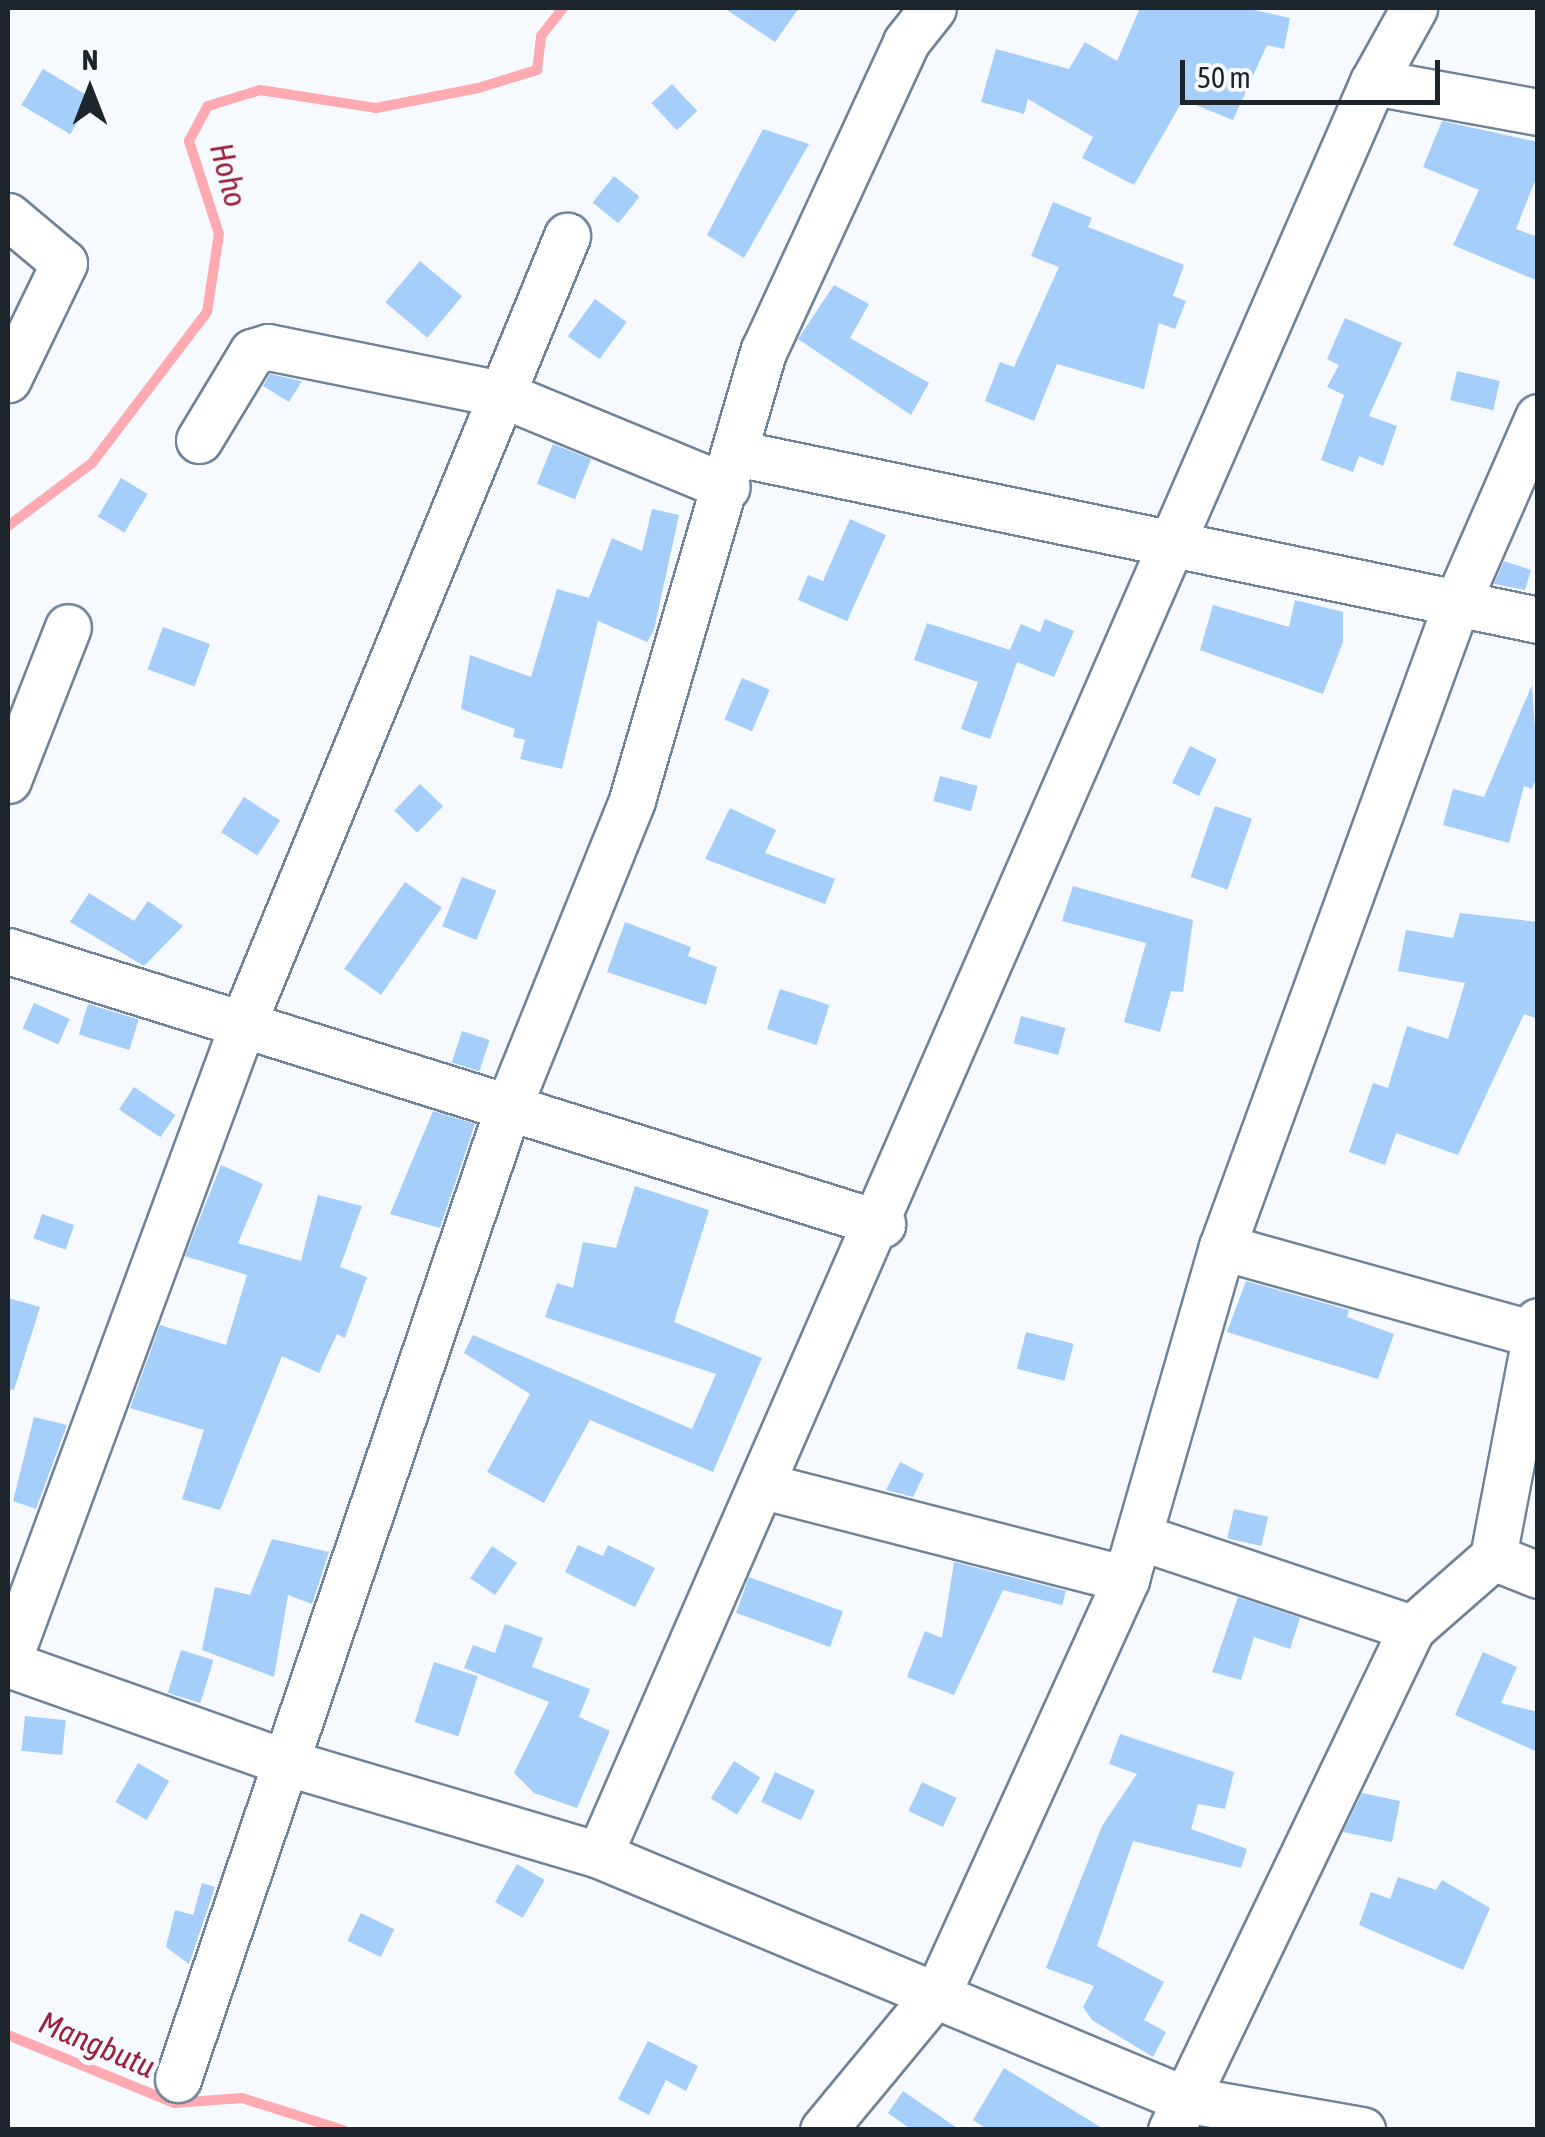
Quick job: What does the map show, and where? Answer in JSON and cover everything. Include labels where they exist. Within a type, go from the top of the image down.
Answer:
[{"type":"street","points":[[178,2079],[509,1105],[632,800],[732,470],[764,350],[906,42],[933,8]]},
{"type":"street","points":[[600,1855],[882,1224],[1373,82],[1414,8]]},
{"type":"street","points":[[1373,82],[1538,112]]},
{"type":"street","points":[[8,216],[64,264],[8,379]]},
{"type":"street","points":[[566,236],[245,1018],[8,1663],[285,1762],[600,1855],[938,1990],[1177,2114],[1362,2130]]},
{"type":"street","points":[[198,440],[252,352],[268,347],[501,394],[732,470],[1174,546],[1538,620]]},
{"type":"street","points":[[823,2130],[938,1990],[1134,1559],[1222,1248],[1456,605],[1538,417]]},
{"type":"street","points":[[8,780],[68,628]]},
{"type":"street","points":[[8,950],[245,1018],[882,1224]]},
{"type":"street","points":[[1177,2114],[1412,1628],[1493,1558],[1535,1328],[1222,1248]]},
{"type":"street","points":[[764,1486],[1134,1559],[1412,1628]]},
{"type":"street","points":[[1493,1558],[1538,1575]]},
{"type":"building","points":[[724,8],[799,8],[775,42]]},
{"type":"building","points":[[1140,8],[1245,8],[1290,18],[1284,49],[1267,45],[1233,120],[1183,100],[1134,185],[1082,158],[1093,137],[1028,99],[1024,114],[981,102],[996,49],[1069,69],[1085,42],[1117,61]]},
{"type":"building","points":[[43,69],[92,98],[70,134],[21,105]]},
{"type":"building","points":[[672,84],[697,111],[677,130],[652,103]]},
{"type":"building","points":[[1442,121],[1538,142],[1538,173],[1516,229],[1538,237],[1538,281],[1453,245],[1479,190],[1423,167]]},
{"type":"building","points":[[763,129],[809,144],[744,258],[707,235]]},
{"type":"building","points":[[614,176],[640,197],[618,223],[593,202]]},
{"type":"building","points":[[1053,202],[1092,218],[1088,227],[1184,265],[1173,296],[1186,301],[1175,329],[1159,323],[1144,389],[1057,364],[1034,421],[985,401],[1000,362],[1014,367],[1059,267],[1031,256]]},
{"type":"building","points":[[420,261],[462,296],[427,338],[385,302]]},
{"type":"building","points":[[834,285],[869,304],[850,338],[929,383],[911,415],[798,339]]},
{"type":"building","points":[[595,299],[627,322],[600,359],[568,336]]},
{"type":"building","points":[[1345,318],[1402,343],[1369,416],[1397,426],[1383,466],[1359,456],[1353,472],[1321,460],[1344,395],[1327,387],[1339,365],[1327,359]]},
{"type":"building","points":[[1457,371],[1500,381],[1493,410],[1450,400]]},
{"type":"building","points":[[270,374],[302,381],[289,402],[263,386]]},
{"type":"building","points":[[553,444],[591,459],[575,499],[537,484]]},
{"type":"building","points":[[121,478],[148,494],[124,533],[98,517]]},
{"type":"building","points":[[652,509],[679,515],[654,630],[647,642],[598,621],[562,769],[520,759],[525,740],[513,737],[515,729],[461,709],[470,655],[531,677],[557,589],[589,598],[612,538],[642,551]]},
{"type":"building","points":[[850,519],[886,535],[847,621],[798,600],[808,575],[823,581]]},
{"type":"building","points":[[1504,561],[1531,570],[1525,590],[1494,584]]},
{"type":"building","points":[[1295,600],[1343,612],[1343,642],[1323,694],[1200,650],[1213,605],[1289,627]]},
{"type":"building","points":[[1045,619],[1074,631],[1054,677],[1017,662],[990,739],[961,729],[978,682],[914,660],[927,623],[1010,650],[1021,624],[1040,632]]},
{"type":"building","points":[[163,627],[210,644],[195,686],[148,669]]},
{"type":"building","points":[[742,678],[770,690],[752,731],[724,719]]},
{"type":"building","points":[[1532,685],[1538,772],[1532,789],[1524,786],[1509,843],[1443,825],[1453,789],[1484,797]]},
{"type":"building","points":[[1190,746],[1217,759],[1199,796],[1172,783]]},
{"type":"building","points":[[940,776],[978,786],[971,811],[933,801]]},
{"type":"building","points":[[420,784],[443,806],[417,833],[394,811]]},
{"type":"building","points":[[244,797],[280,820],[257,856],[221,832]]},
{"type":"building","points":[[1215,806],[1252,819],[1227,890],[1191,877]]},
{"type":"building","points":[[730,808],[776,830],[765,853],[835,879],[825,904],[705,859]]},
{"type":"building","points":[[462,877],[496,891],[476,940],[442,926]]},
{"type":"building","points":[[405,882],[442,908],[381,995],[344,969]]},
{"type":"building","points":[[1073,886],[1193,920],[1183,992],[1171,991],[1160,1032],[1124,1022],[1146,943],[1062,921]]},
{"type":"building","points":[[89,893],[134,921],[148,901],[183,926],[144,966],[70,922]]},
{"type":"building","points":[[1460,913],[1538,922],[1538,1019],[1524,1014],[1458,1155],[1396,1133],[1385,1165],[1349,1152],[1373,1083],[1388,1088],[1407,1026],[1448,1039],[1465,983],[1398,971],[1406,930],[1453,938]]},
{"type":"building","points":[[625,922],[691,947],[688,956],[717,967],[706,1005],[607,972]]},
{"type":"building","points":[[780,989],[829,1005],[816,1045],[767,1029]]},
{"type":"building","points":[[34,1003],[70,1019],[58,1044],[23,1029]]},
{"type":"building","points":[[88,1004],[139,1019],[129,1050],[79,1035]]},
{"type":"building","points":[[1021,1016],[1065,1028],[1058,1055],[1014,1043]]},
{"type":"building","points":[[462,1031],[490,1040],[479,1071],[452,1062]]},
{"type":"building","points":[[134,1087],[175,1115],[160,1137],[119,1109]]},
{"type":"building","points":[[433,1111],[475,1124],[440,1228],[390,1214]]},
{"type":"building","points":[[221,1165],[263,1184],[238,1243],[301,1261],[318,1195],[362,1206],[340,1267],[367,1277],[345,1338],[337,1334],[319,1373],[282,1356],[220,1510],[182,1499],[204,1430],[130,1408],[160,1325],[226,1345],[247,1275],[185,1256]]},
{"type":"building","points":[[635,1186],[709,1210],[674,1322],[762,1358],[713,1472],[590,1420],[544,1503],[487,1472],[530,1394],[464,1353],[473,1335],[692,1429],[716,1374],[545,1317],[557,1283],[573,1288],[583,1242],[616,1248]]},
{"type":"building","points":[[42,1214],[74,1225],[66,1250],[34,1239]]},
{"type":"building","points":[[1246,1281],[1349,1310],[1347,1317],[1394,1334],[1378,1379],[1227,1332]]},
{"type":"building","points":[[8,1298],[40,1307],[14,1390],[8,1389]]},
{"type":"building","points":[[1026,1332],[1074,1344],[1064,1381],[1017,1369]]},
{"type":"building","points":[[34,1417],[67,1425],[36,1509],[13,1501]]},
{"type":"building","points":[[900,1462],[924,1474],[913,1497],[886,1490]]},
{"type":"building","points":[[1234,1509],[1268,1517],[1261,1546],[1227,1538]]},
{"type":"building","points":[[272,1539],[329,1552],[312,1604],[288,1595],[274,1677],[202,1650],[215,1587],[250,1595]]},
{"type":"building","points":[[578,1545],[603,1556],[608,1545],[655,1568],[635,1607],[565,1572]]},
{"type":"building","points":[[492,1546],[517,1563],[495,1595],[470,1578]]},
{"type":"building","points":[[954,1562],[1066,1591],[1062,1605],[1003,1590],[954,1695],[907,1677],[925,1631],[942,1638]]},
{"type":"building","points":[[749,1577],[843,1611],[830,1647],[736,1613]]},
{"type":"building","points":[[1238,1597],[1300,1618],[1290,1649],[1254,1637],[1241,1680],[1212,1672]]},
{"type":"building","points":[[505,1624],[543,1638],[532,1667],[590,1689],[579,1717],[610,1731],[577,1808],[534,1793],[514,1773],[549,1702],[464,1668],[473,1645],[495,1653]]},
{"type":"building","points":[[181,1650],[214,1660],[200,1703],[168,1693]]},
{"type":"building","points":[[1483,1652],[1517,1667],[1501,1703],[1538,1712],[1538,1752],[1455,1715]]},
{"type":"building","points":[[434,1662],[478,1676],[458,1736],[415,1722]]},
{"type":"building","points":[[25,1716],[66,1720],[62,1755],[21,1751]]},
{"type":"building","points":[[1120,1734],[1234,1772],[1225,1809],[1198,1804],[1191,1829],[1247,1849],[1241,1868],[1133,1841],[1097,1946],[1164,1982],[1144,2020],[1166,2032],[1153,2057],[1092,2020],[1083,2007],[1094,1986],[1046,1968],[1102,1826],[1137,1774],[1109,1764]]},
{"type":"building","points":[[734,1761],[760,1777],[737,1815],[711,1798]]},
{"type":"building","points":[[138,1763],[169,1781],[147,1820],[116,1802]]},
{"type":"building","points":[[775,1772],[815,1791],[801,1821],[761,1802]]},
{"type":"building","points":[[922,1782],[956,1798],[943,1827],[908,1811]]},
{"type":"building","points":[[1362,1793],[1400,1801],[1392,1842],[1343,1832]]},
{"type":"building","points":[[517,1864],[545,1880],[523,1918],[495,1902]]},
{"type":"building","points":[[1398,1877],[1436,1890],[1442,1880],[1490,1908],[1463,1970],[1359,1925],[1371,1892],[1390,1899]]},
{"type":"building","points":[[202,1883],[215,1887],[189,1964],[166,1947],[175,1910],[193,1915]]},
{"type":"building","points":[[361,1913],[394,1929],[381,1957],[347,1941]]},
{"type":"building","points":[[648,2041],[698,2066],[686,2091],[666,2080],[649,2115],[618,2099]]},
{"type":"building","points":[[1004,2068],[1105,2130],[988,2130],[973,2120]]},
{"type":"building","points":[[903,2091],[960,2130],[912,2130],[888,2113]]},
{"type":"waterway","name":"Hoho","points":[[8,526],[92,463],[207,312],[219,234],[189,141],[208,106],[260,90],[376,108],[478,88],[537,70],[541,36],[563,8]]},
{"type":"waterway","name":"Mangbutu","points":[[8,2035],[175,2103],[242,2098],[343,2130]]}]
